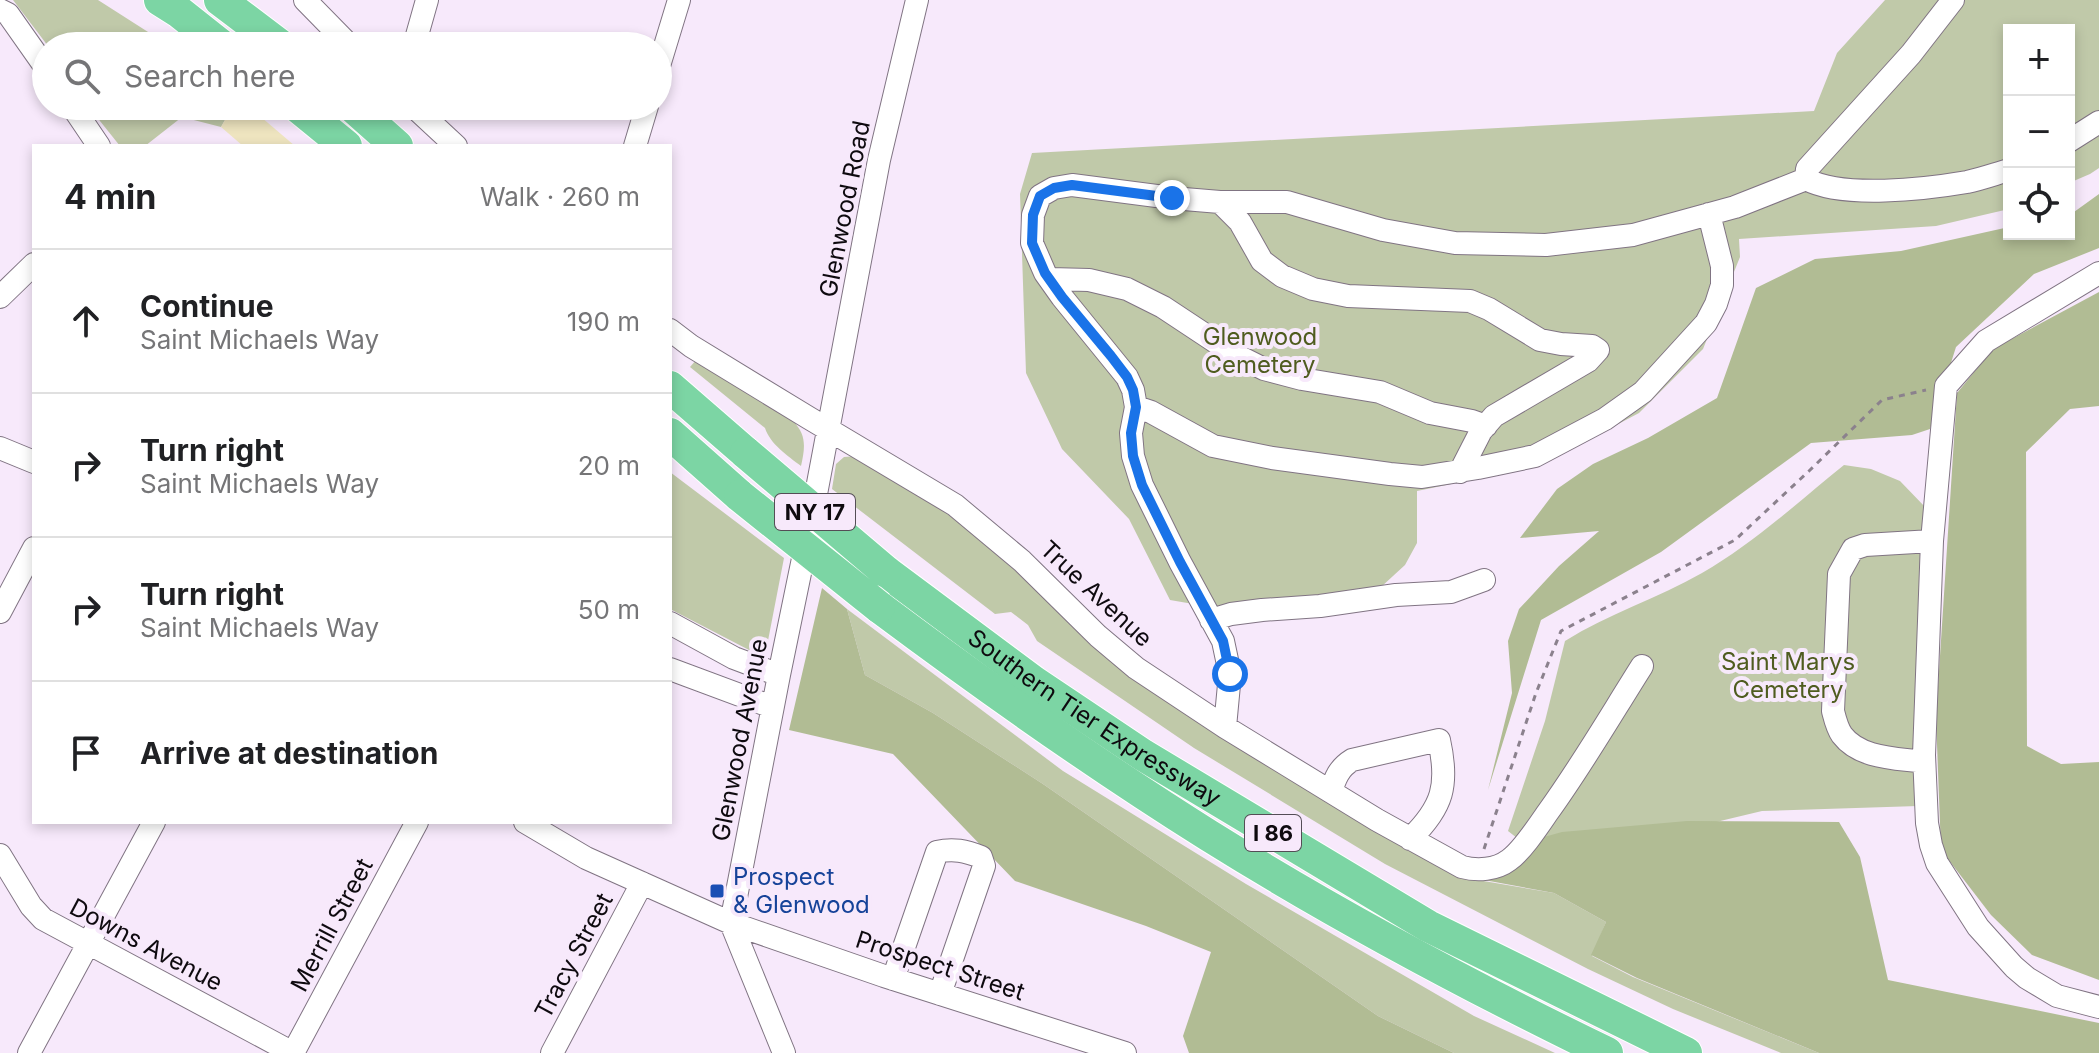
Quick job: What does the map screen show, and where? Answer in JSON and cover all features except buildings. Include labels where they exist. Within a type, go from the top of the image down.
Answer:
[{"type":"highway","points":[[160,0],[204,32]]},
{"type":"highway","points":[[220,0],[262,32]]},
{"type":"highway","points":[[247,0],[276,32]]},
{"type":"highway","points":[[314,120],[344,144]]},
{"type":"highway","points":[[368,120],[395,144]]},
{"type":"highway","name":"Southern Tier Expressway","points":[[672,389],[885,571],[1034,682],[1157,763],[1428,926],[1686,1053]]},
{"type":"highway","name":"Southern Tier Expressway","points":[[672,436],[740,496],[879,607],[985,685],[1134,787],[1210,836],[1408,951],[1607,1053]]},
{"type":"street","points":[[305,0],[336,32]]},
{"type":"street","points":[[418,32],[427,0]]},
{"type":"street","points":[[669,32],[679,0]]},
{"type":"street","name":"Glenwood Road","points":[[829,430],[879,160],[917,0]]},
{"type":"street","points":[[1806,179],[1807,169],[1911,54],[1953,0]]},
{"type":"street","points":[[0,10],[8,14],[32,48]]},
{"type":"street","points":[[81,120],[98,144]]},
{"type":"street","points":[[428,120],[454,144]]},
{"type":"street","points":[[636,144],[643,120]]},
{"type":"street","points":[[2075,137],[2099,122]]},
{"type":"street","points":[[1806,179],[1817,186],[1846,190],[1910,189],[1968,182],[2003,172]]},
{"type":"street","points":[[1225,727],[1230,674],[1223,641],[1142,485],[1133,456],[1131,433],[1136,407],[1127,377],[1062,297],[1032,243],[1033,215],[1040,196],[1054,188],[1072,185],[1220,202],[1287,202],[1383,230],[1455,243],[1546,245],[1633,235],[1735,207],[1806,179]]},
{"type":"street","points":[[1220,202],[1240,222],[1262,261],[1282,276],[1313,289],[1348,296],[1470,301],[1540,340],[1592,346],[1598,350],[1588,361],[1494,416],[1460,472]]},
{"type":"street","points":[[1136,407],[1213,446],[1272,458],[1422,477],[1535,456],[1605,419],[1643,392],[1706,323],[1722,285],[1722,266],[1709,214]]},
{"type":"street","points":[[0,297],[32,266]]},
{"type":"street","points":[[2099,273],[1986,341],[1946,386],[1932,541],[1924,762],[1931,845],[1937,863],[1978,927],[2027,978],[2057,996],[2099,1007]]},
{"type":"street","points":[[1050,279],[1089,280],[1127,289],[1163,307],[1234,354],[1264,369],[1380,392],[1430,413],[1486,426]]},
{"type":"street","name":"True Avenue","points":[[672,332],[691,346],[955,505],[1022,561],[1136,668],[1331,792],[1410,839],[1462,867],[1472,869]]},
{"type":"street","name":"Glenwood Avenue","points":[[731,923],[829,430]]},
{"type":"street","points":[[0,448],[32,461]]},
{"type":"street","points":[[1924,762],[1873,755],[1852,747],[1839,732],[1833,711],[1839,574],[1853,549],[1865,545],[1932,541]]},
{"type":"street","points":[[0,612],[32,552]]},
{"type":"street","points":[[1211,620],[1262,610],[1451,592],[1484,580]]},
{"type":"street","points":[[672,624],[734,658],[779,675]]},
{"type":"street","points":[[1472,869],[1494,868],[1510,860],[1577,772],[1642,666]]},
{"type":"street","points":[[672,670],[772,707]]},
{"type":"street","points":[[1331,792],[1337,774],[1352,760],[1439,740],[1442,788],[1438,805],[1427,823],[1410,839]]},
{"type":"street","points":[[29,1053],[153,824]]},
{"type":"street","name":"Merrill Street","points":[[293,1053],[416,824]]},
{"type":"street","name":"Prospect Street","points":[[528,824],[586,858],[731,923],[893,979],[1125,1053]]},
{"type":"street","points":[[893,979],[937,852],[948,849],[969,852],[981,857],[984,866],[940,994]]},
{"type":"street","name":"Downs Avenue","points":[[0,855],[31,906],[43,919],[293,1053]]},
{"type":"street","name":"Tracy Street","points":[[552,1053],[642,883]]},
{"type":"street","points":[[731,923],[784,1053]]},
{"type":"path","points":[[1472,869],[1483,850],[1536,693],[1561,631],[1735,540],[1882,400],[1946,386]]},
{"type":"green space","points":[[13,0],[98,0],[148,32],[37,32]]},
{"type":"green space","name":"Glenwood Cemetery","points":[[1885,0],[2099,0],[2099,168],[2075,180],[2075,24],[2003,24],[2003,210],[1936,226],[1739,239],[1740,257],[1703,349],[1639,413],[1539,466],[1417,491],[1417,543],[1405,565],[1381,587],[1228,610],[1170,600],[1129,519],[1062,449],[1026,373],[1020,194],[1032,153],[1814,111],[1837,53]]},
{"type":"green space","points":[[99,120],[178,120],[148,144],[118,144]]},
{"type":"green space","points":[[194,120],[225,120],[221,127]]},
{"type":"green space","points":[[2099,194],[2099,248],[2034,274],[1956,347],[1930,429],[1912,435],[1811,443],[1661,552],[1541,620],[1488,790],[1512,693],[1508,641],[1519,609],[1559,566],[1599,531],[1520,538],[1557,489],[1593,464],[1648,438],[1717,398],[1756,288],[1815,259],[1901,251],[2003,228],[2003,240],[2075,240],[2075,211]]},
{"type":"green space","points":[[2099,292],[2099,406],[2070,409],[2026,452],[2027,746],[2061,764],[2099,762],[2099,980],[2032,955],[1991,915],[1941,850],[1936,718],[1957,393],[1993,349]]},
{"type":"green space","points":[[697,359],[794,418],[804,442],[801,466],[775,444],[765,428],[690,367]]},
{"type":"green space","points":[[858,456],[965,522],[1077,628],[1466,878],[1554,893],[1606,922],[1592,956],[1633,977],[1819,1053],[1781,1053],[1673,1009],[1588,969],[1385,864],[1194,748],[1037,641],[1028,625],[1011,612],[995,614],[832,489],[836,464],[844,457]]},
{"type":"green space","name":"Saint Marys Cemetery","points":[[1844,465],[1871,469],[1900,481],[1927,509],[1918,806],[1762,811],[1624,844],[1543,858],[1508,831],[1545,721],[1565,641],[1721,562]]},
{"type":"green space","points":[[672,474],[784,558],[766,651],[751,651],[672,610]]},
{"type":"green space","points":[[822,588],[847,609],[865,675],[933,713],[1043,784],[1378,1016],[1454,1053],[1189,1053],[1183,1036],[1211,952],[1015,881],[893,754],[789,730]]},
{"type":"green space","points":[[847,609],[1063,771],[1246,884],[1474,1016],[1555,1053],[1454,1053],[1378,1016],[1043,784],[933,713],[865,675]]},
{"type":"green space","points":[[1687,821],[1839,822],[1860,857],[1888,980],[2099,1023],[2099,1053],[1819,1053],[1637,978],[1591,955],[1606,922],[1554,893],[1484,880],[1511,866],[1544,837],[1562,832]]},
{"type":"sand","points":[[225,120],[264,120],[293,144],[241,144],[221,127]]},
{"type":"place","name":"Prospect & Glenwood","points":[[717,891]]},
{"type":"route","points":[[1172,198],[1072,185],[1054,188],[1040,196],[1033,215],[1032,243],[1045,273],[1127,377],[1133,390],[1136,407],[1131,433],[1133,456],[1142,485],[1223,641],[1230,674]]}]
